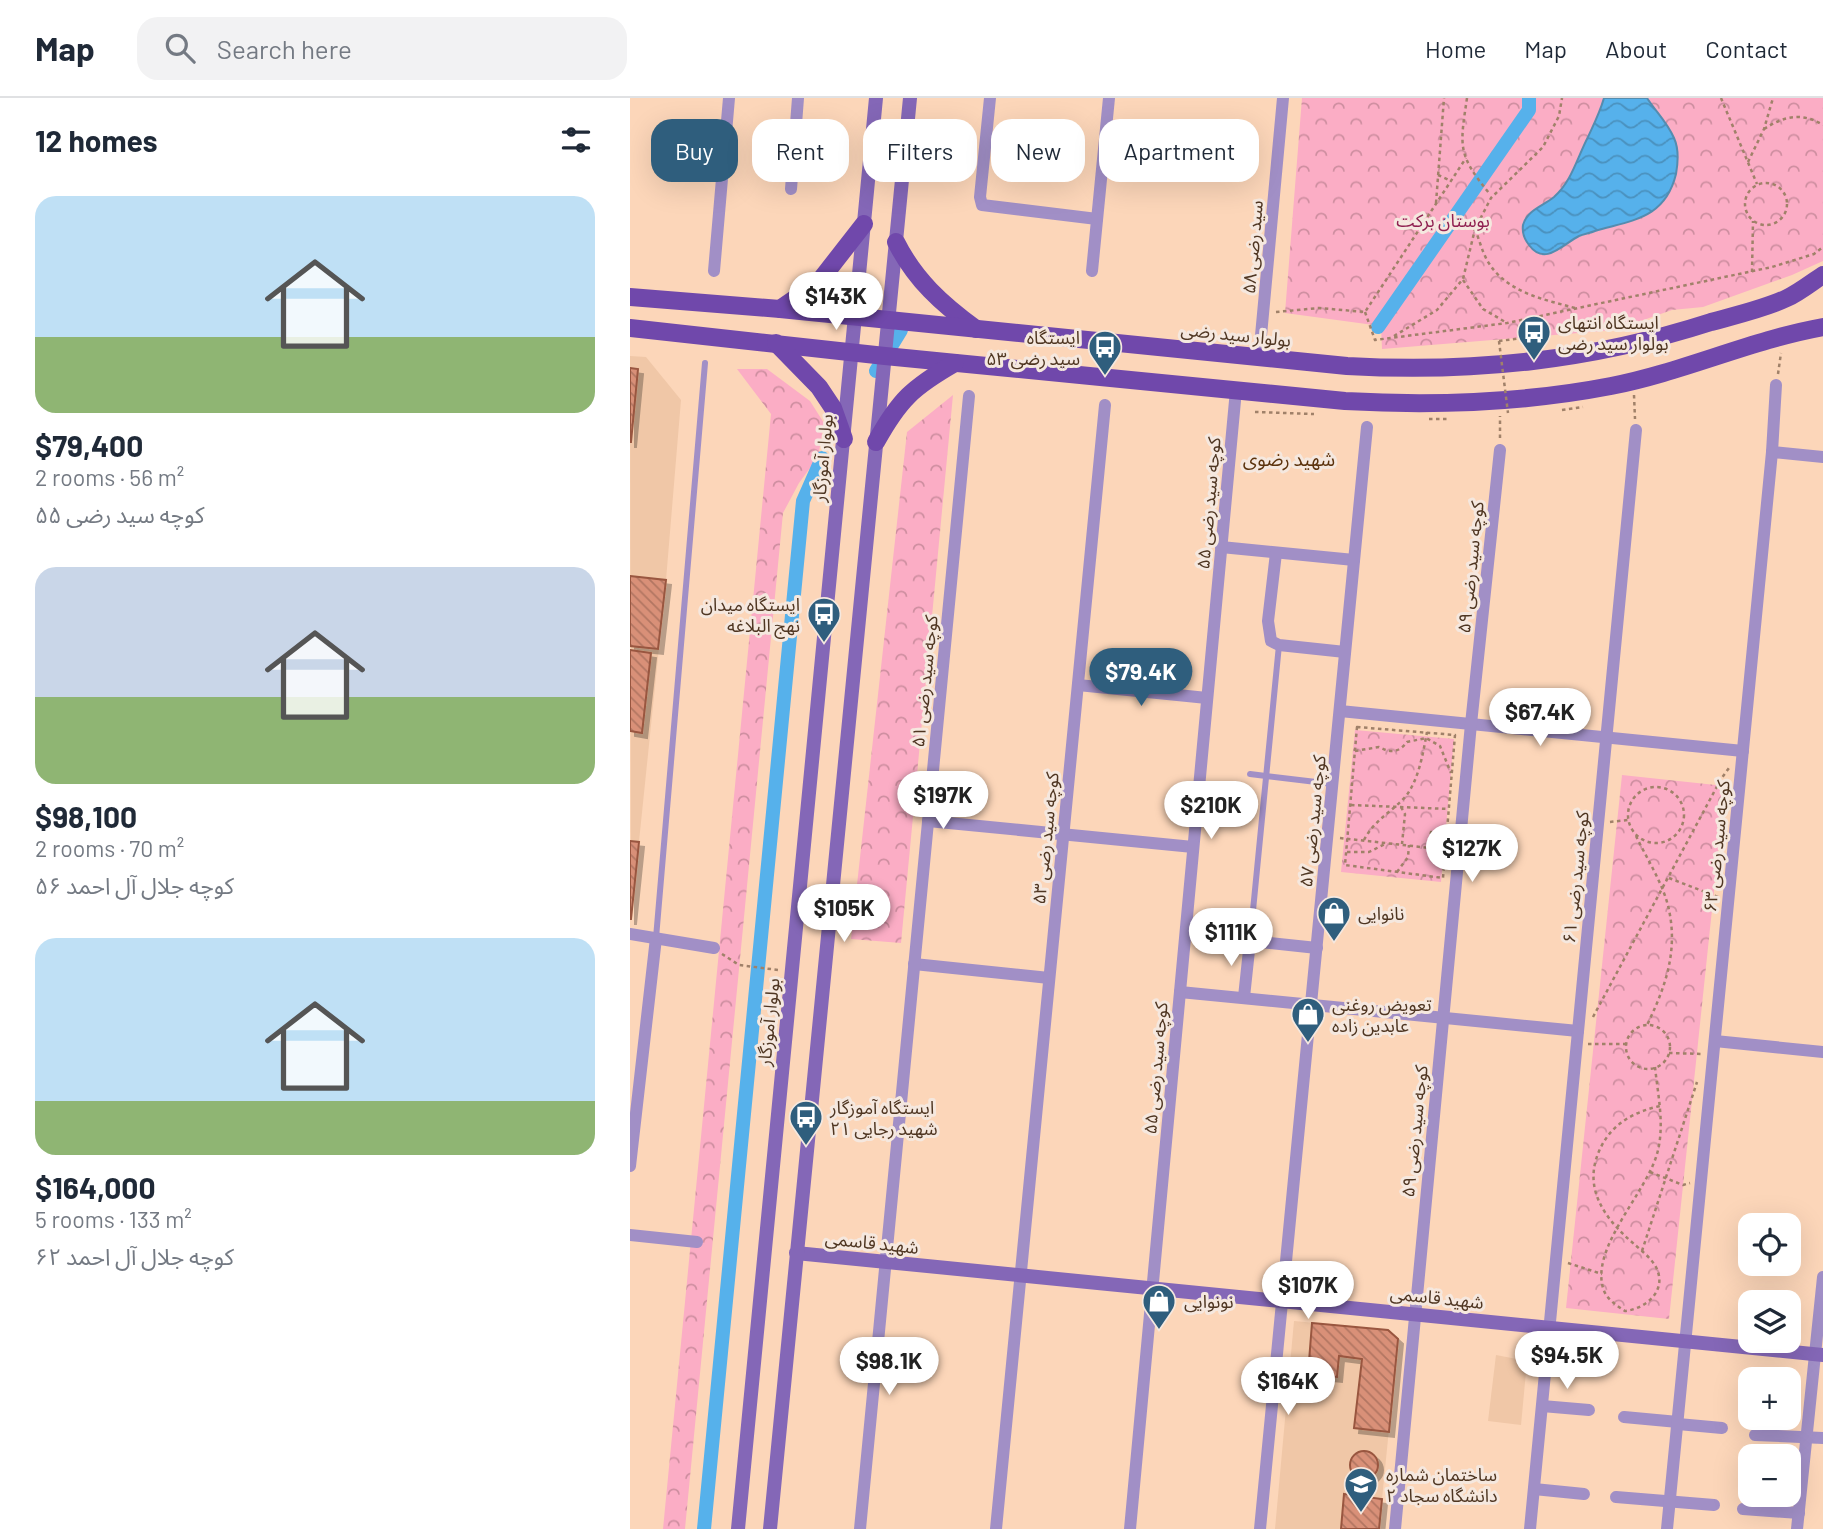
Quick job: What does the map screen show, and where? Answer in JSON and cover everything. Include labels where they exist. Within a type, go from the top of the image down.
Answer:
[{"type":"main road","points":[[855,316],[876,98]]},
{"type":"main road","points":[[770,1529],[910,98]]},
{"type":"main road","points":[[780,309],[818,283],[864,224]]},
{"type":"main road","points":[[897,242],[907,263],[926,288],[945,307],[976,329]]},
{"type":"main road","name":"بولوار سید رضی","points":[[630,297],[855,316],[1347,366],[1462,369],[1605,351],[1680,332],[1788,298],[1823,275]]},
{"type":"main road","name":"بولوار آموزگار","points":[[738,1529],[855,316]]},
{"type":"main road","points":[[630,328],[955,363],[1404,405],[1464,404],[1612,386],[1690,366],[1797,332],[1823,327]]},
{"type":"main road","points":[[776,343],[819,387],[833,408],[844,439]]},
{"type":"main road","points":[[876,442],[892,412],[909,394],[927,378],[955,363]]},
{"type":"main road","name":"شهید قاسمی","points":[[796,1253],[1819,1354]]},
{"type":"street","points":[[714,271],[729,98]]},
{"type":"street","points":[[791,189],[798,98]]},
{"type":"street","points":[[990,98],[980,197],[982,205],[1097,219]]},
{"type":"street","points":[[1091,271],[1109,98]]},
{"type":"street","name":"سید رضی ۵۸","points":[[1259,357],[1283,98]]},
{"type":"street","name":"کوچه سید رضی ۶۳","points":[[1667,1529],[1772,452],[1776,385]]},
{"type":"street","name":"کوچه سید رضی ۵۵","points":[[1130,1529],[1236,390]]},
{"type":"street","name":"کوچه سید رضی ۵۱","points":[[860,1529],[969,396]]},
{"type":"street","name":"کوچه سید رضی ۵۳","points":[[996,1529],[1105,405]]},
{"type":"street","name":"کوچه سید رضی ۵۷","points":[[1259,1529],[1367,427]]},
{"type":"street","name":"کوچه سید رضی ۶۱","points":[[1530,1529],[1636,430]]},
{"type":"street","name":"کوچه سید رضی ۵۹","points":[[1395,1529],[1471,724],[1500,450]]},
{"type":"street","points":[[1772,452],[1823,457]]},
{"type":"street","points":[[1221,547],[1354,560]]},
{"type":"street","points":[[1276,553],[1268,621],[1271,641],[1279,645],[1345,652]]},
{"type":"street","points":[[1077,685],[1207,698]]},
{"type":"street","points":[[1340,711],[1743,751]]},
{"type":"street","points":[[928,821],[1193,847]]},
{"type":"street","points":[[630,934],[714,948]]},
{"type":"street","points":[[630,1166],[656,938]]},
{"type":"street","points":[[1244,997],[1250,941],[1317,948]]},
{"type":"street","points":[[914,964],[1049,978]]},
{"type":"street","points":[[1180,992],[1443,1018],[1577,1037]]},
{"type":"street","points":[[1715,1041],[1823,1052]]},
{"type":"street","points":[[630,1235],[696,1242]]},
{"type":"street","points":[[1797,1529],[1819,1354],[1823,1277]]},
{"type":"street","points":[[1542,1406],[1589,1410]]},
{"type":"street","points":[[1624,1418],[1722,1428]]},
{"type":"street","points":[[1755,1435],[1823,1438]]},
{"type":"street","points":[[1534,1489],[1584,1494]]},
{"type":"street","points":[[1616,1497],[1714,1505]]},
{"type":"street","points":[[1743,1509],[1799,1513]]},
{"type":"lane","points":[[656,938],[705,363]]},
{"type":"lane","points":[[1250,941],[1279,645]]},
{"type":"lane","points":[[1250,774],[1333,784]]},
{"type":"path","points":[[1436,204],[1444,98]]},
{"type":"path","points":[[1466,98],[1461,141],[1470,170],[1489,193]]},
{"type":"path","points":[[1391,338],[1437,310],[1463,279],[1475,229],[1491,198],[1544,147],[1559,116],[1562,98]]},
{"type":"path","points":[[1721,98],[1757,184]]},
{"type":"path","points":[[1748,162],[1764,129],[1773,98]]},
{"type":"path","points":[[1764,129],[1787,117],[1800,116],[1823,125]]},
{"type":"path","points":[[1365,312],[1466,158]]},
{"type":"path","points":[[1438,175],[1451,181]]},
{"type":"path","points":[[1757,184],[1778,187],[1786,199],[1780,219],[1774,223],[1759,224],[1748,215],[1745,201],[1751,188],[1757,184]]},
{"type":"path","points":[[1752,272],[1753,221]]},
{"type":"path","points":[[1475,229],[1487,261],[1504,281],[1530,296],[1577,309]]},
{"type":"path","points":[[1365,312],[1375,340],[1507,323],[1752,272],[1814,254],[1823,247]]},
{"type":"path","points":[[1463,279],[1483,309],[1507,323]]},
{"type":"path","points":[[1263,313],[1319,308],[1365,312]]},
{"type":"path","points":[[1508,413],[1499,341],[1523,338]]},
{"type":"path","points":[[1776,385],[1781,353]]},
{"type":"path","points":[[1634,395],[1636,430]]},
{"type":"path","points":[[1500,416],[1500,450]]},
{"type":"path","points":[[1357,727],[1455,735],[1443,878],[1345,865],[1354,751],[1357,727]]},
{"type":"path","points":[[1364,840],[1369,830],[1405,796],[1411,786],[1423,757],[1427,733]]},
{"type":"path","points":[[1354,751],[1379,747],[1394,752],[1407,742],[1426,738],[1440,746],[1452,776]]},
{"type":"path","points":[[1589,1023],[1721,779],[1743,751]]},
{"type":"path","points":[[1636,836],[1653,844],[1672,839],[1679,832],[1684,823],[1682,804],[1669,790],[1650,787],[1642,790],[1630,803],[1628,820],[1669,909],[1672,951],[1662,993],[1647,1025]]},
{"type":"path","points":[[1350,805],[1449,809]]},
{"type":"path","points":[[1401,807],[1405,814],[1402,844]]},
{"type":"path","points":[[1598,824],[1628,820]]},
{"type":"path","points":[[1428,848],[1431,832],[1447,833]]},
{"type":"path","points":[[1328,837],[1439,849],[1461,834]]},
{"type":"path","points":[[1346,852],[1369,852],[1387,842]]},
{"type":"path","points":[[1397,872],[1408,856],[1409,845]]},
{"type":"path","points":[[1669,877],[1728,901]]},
{"type":"path","points":[[714,948],[739,965],[780,970]]},
{"type":"path","points":[[1647,1025],[1660,1029],[1669,1040],[1666,1059],[1655,1068],[1648,1069],[1634,1064],[1627,1051],[1633,1031],[1647,1025]]},
{"type":"path","points":[[1577,1037],[1627,1044]]},
{"type":"path","points":[[1669,1053],[1713,1055]]},
{"type":"path","points":[[1655,1068],[1660,1106],[1661,1131],[1657,1153],[1650,1172],[1618,1230],[1607,1252],[1602,1274],[1602,1287],[1607,1296],[1625,1311],[1646,1305],[1654,1297],[1659,1272],[1642,1251],[1618,1230],[1605,1216],[1593,1186],[1596,1156],[1613,1129],[1627,1117],[1660,1106]]},
{"type":"path","points":[[1642,1251],[1693,1088],[1700,1077]]},
{"type":"path","points":[[1650,1172],[1683,1185],[1701,1180]]},
{"type":"path","points":[[1556,1259],[1602,1274]]},
{"type":"shaded area","points":[[630,356],[646,357],[681,400],[666,580],[631,919]]},
{"type":"shaded area","points":[[1294,1321],[1388,1330],[1398,1339],[1379,1529],[1275,1529]]},
{"type":"shaded area","points":[[1496,1355],[1527,1361],[1521,1425],[1488,1421]]},
{"type":"green space","name":"بوستان برکت","points":[[1302,98],[1823,98],[1823,261],[1703,307],[1672,310],[1615,330],[1382,349],[1381,326],[1285,313]]},
{"type":"green space","points":[[737,369],[767,369],[810,401],[824,423],[818,457],[799,483],[783,513],[685,1529],[663,1529],[771,414]]},
{"type":"green space","points":[[953,395],[901,943],[851,939],[907,432]]},
{"type":"green space","points":[[1355,730],[1454,739],[1441,882],[1341,872]]},
{"type":"green space","points":[[1622,775],[1725,786],[1669,1319],[1566,1308]]},
{"type":"water","points":[[1604,98],[1647,98],[1665,122],[1674,138],[1678,161],[1671,189],[1655,209],[1645,215],[1579,236],[1554,252],[1541,254],[1526,241],[1523,230],[1525,220],[1554,197],[1565,184],[1595,123]]},
{"type":"building","points":[[630,368],[638,369],[631,442],[630,442]]},
{"type":"building","points":[[630,576],[666,580],[658,649],[630,646]]},
{"type":"building","points":[[630,650],[651,653],[642,733],[630,731]]},
{"type":"building","points":[[630,841],[639,842],[631,919],[630,919]]},
{"type":"building","points":[[1312,1323],[1388,1330],[1398,1339],[1389,1432],[1354,1428],[1362,1359],[1339,1356],[1337,1377],[1308,1374]]},
{"type":"building","points":[[1364,1451],[1374,1455],[1378,1465],[1374,1475],[1364,1479],[1354,1475],[1350,1465],[1354,1455]]},
{"type":"building","name":"ساختمان شماره ۲ دانشگاه سجاد","points":[[1344,1494],[1382,1499],[1379,1529],[1341,1529]]},
{"type":"waterway","points":[[1378,327],[1529,110],[1529,98]]},
{"type":"waterway","points":[[876,371],[901,330]]},
{"type":"waterway","points":[[704,1529],[803,501],[822,458]]},
{"type":"place","name":"ایستگاه انتهای بولوار سید رضی","points":[[1534,362]]},
{"type":"place","name":"ایستگاه سید رضی ۵۳","points":[[1105,377]]},
{"type":"place","name":"ایستگاه میدان نهج البلاغه","points":[[824,644]]},
{"type":"place","name":"نانوایی","points":[[1334,943]]},
{"type":"place","name":"تعویض روغنی عابدین زاده","points":[[1308,1044]]},
{"type":"place","name":"ایستگاه آموزگار شهید رجایی ۲۱","points":[[806,1147]]},
{"type":"place","name":"نونوایی","points":[[1159,1331]]},
{"type":"place","name":"ساختمان شماره ۲ دانشگاه سجاد","points":[[1361,1514]]},
{"type":"district","name":"شهید رضوی","points":[[1289,458]]}]
